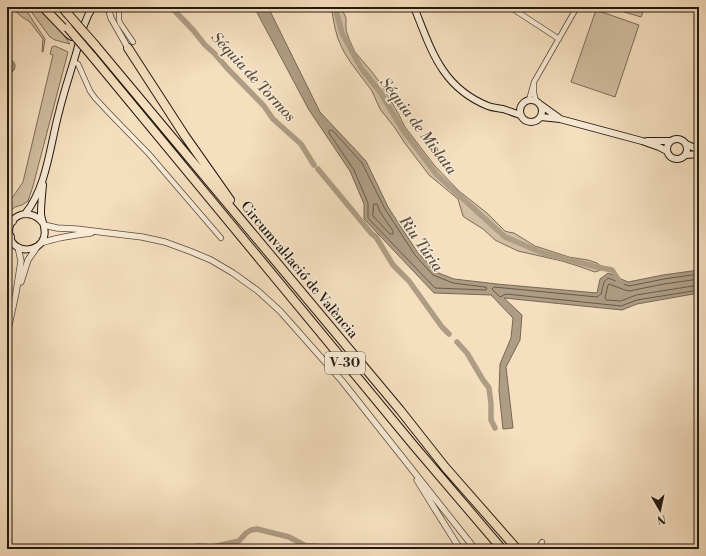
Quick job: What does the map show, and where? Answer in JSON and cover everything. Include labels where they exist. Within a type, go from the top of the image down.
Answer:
[{"type":"highway","points":[[43,7],[66,29]]},
{"type":"highway","name":"Circumval·lació de València","points":[[50,7],[66,29],[75,36],[92,56],[415,447],[502,549]]},
{"type":"highway","name":"Circumval·lació de València","points":[[64,10],[95,45],[446,467],[517,549]]},
{"type":"highway","points":[[131,45],[185,136],[229,199],[265,244],[293,283]]},
{"type":"main road","points":[[25,214],[35,199],[43,178],[59,112],[86,18],[87,7]]},
{"type":"main road","points":[[86,18],[93,7]]},
{"type":"main road","points":[[414,7],[432,51],[445,74],[456,86],[470,97],[489,106],[520,112]]},
{"type":"main road","points":[[520,112],[525,102],[532,100],[539,103],[560,118]]},
{"type":"main road","points":[[520,112],[525,121],[537,121],[541,117],[542,113],[539,103]]},
{"type":"main road","points":[[541,117],[560,118],[642,141],[667,151],[668,154],[674,158],[680,159],[686,155],[699,154]]},
{"type":"main road","points":[[667,151],[667,146],[670,141],[674,138],[680,138],[684,140],[688,149],[686,155]]},
{"type":"main road","points":[[642,141],[670,141]]},
{"type":"main road","points":[[686,144],[699,150]]},
{"type":"main road","points":[[43,178],[41,214],[43,224],[45,236],[39,245],[28,250],[18,247],[8,236],[10,222],[20,215],[30,214],[39,218],[43,224]]},
{"type":"street","points":[[108,7],[111,18],[131,45]]},
{"type":"street","points":[[119,7],[119,20],[131,45]]},
{"type":"street","points":[[510,7],[559,39]]},
{"type":"street","points":[[528,100],[534,82],[577,7]]},
{"type":"street","points":[[74,62],[78,64],[90,91],[95,98],[148,153],[221,238]]},
{"type":"street","points":[[534,82],[534,93],[539,103]]},
{"type":"street","points":[[43,224],[57,228],[142,237],[165,242],[211,260],[233,273],[258,291],[280,311],[342,381],[475,549]]},
{"type":"street","points":[[16,293],[28,260],[39,245],[56,238],[76,234],[103,232]]},
{"type":"street","points":[[7,334],[16,293],[21,260],[18,247]]},
{"type":"street","points":[[412,470],[421,488],[460,549]]},
{"type":"street","points":[[538,549],[542,542]]},
{"type":"shaded area","points":[[11,7],[21,7],[28,13],[45,39],[43,52],[43,39],[30,22]]},
{"type":"shaded area","points":[[29,7],[38,7],[63,34],[70,44],[50,37]]},
{"type":"shaded area","points":[[331,7],[341,7],[346,18],[346,30],[355,52],[381,84],[405,127],[435,166],[459,191],[487,213],[505,231],[514,233],[535,246],[569,257],[597,263],[601,266],[601,270],[595,272],[562,261],[518,251],[495,240],[483,229],[463,216],[458,199],[429,175],[380,109],[372,91],[344,52],[338,39]]},
{"type":"shaded area","points":[[645,7],[641,17],[611,8]]},
{"type":"shaded area","points":[[596,10],[639,25],[615,97],[571,82]]},
{"type":"shaded area","points":[[55,46],[68,52],[33,186],[28,201],[15,207],[7,214],[7,202],[10,201],[23,182],[53,55],[50,54],[52,47]]},
{"type":"water","points":[[254,7],[268,7],[320,112],[366,161],[388,207],[418,253],[436,272],[454,279],[597,293],[600,279],[608,273],[628,282],[699,270],[699,293],[637,304],[622,310],[504,298],[522,315],[520,340],[506,367],[513,428],[503,429],[499,391],[500,364],[511,338],[513,318],[491,295],[434,293],[364,219],[364,204],[350,171],[309,110]]},
{"type":"water","points":[[7,59],[11,60],[15,64],[15,68],[11,73],[7,73]]},
{"type":"water","points":[[7,178],[12,188],[7,199]]},
{"type":"waterway","name":"Séquia de Tormos","points":[[171,7],[205,45],[264,106],[273,119],[301,144],[314,165]]},
{"type":"waterway","name":"Séquia de Mislata","points":[[335,7],[342,33],[361,68],[380,92],[403,130],[437,175],[505,237],[543,253],[612,270],[621,284]]},
{"type":"waterway","name":"Séquia de Tormos","points":[[318,169],[371,233],[376,237],[393,265],[409,281],[442,327],[449,334]]},
{"type":"waterway","name":"Séquia de Tormos","points":[[457,342],[467,353],[489,388],[491,420],[495,428]]},
{"type":"waterway","points":[[191,549],[198,546],[212,547],[239,541],[246,533],[257,529],[289,537],[306,546],[317,546],[326,549]]},
{"type":"water label","name":"Riu Túria","points":[[421,244]]}]
